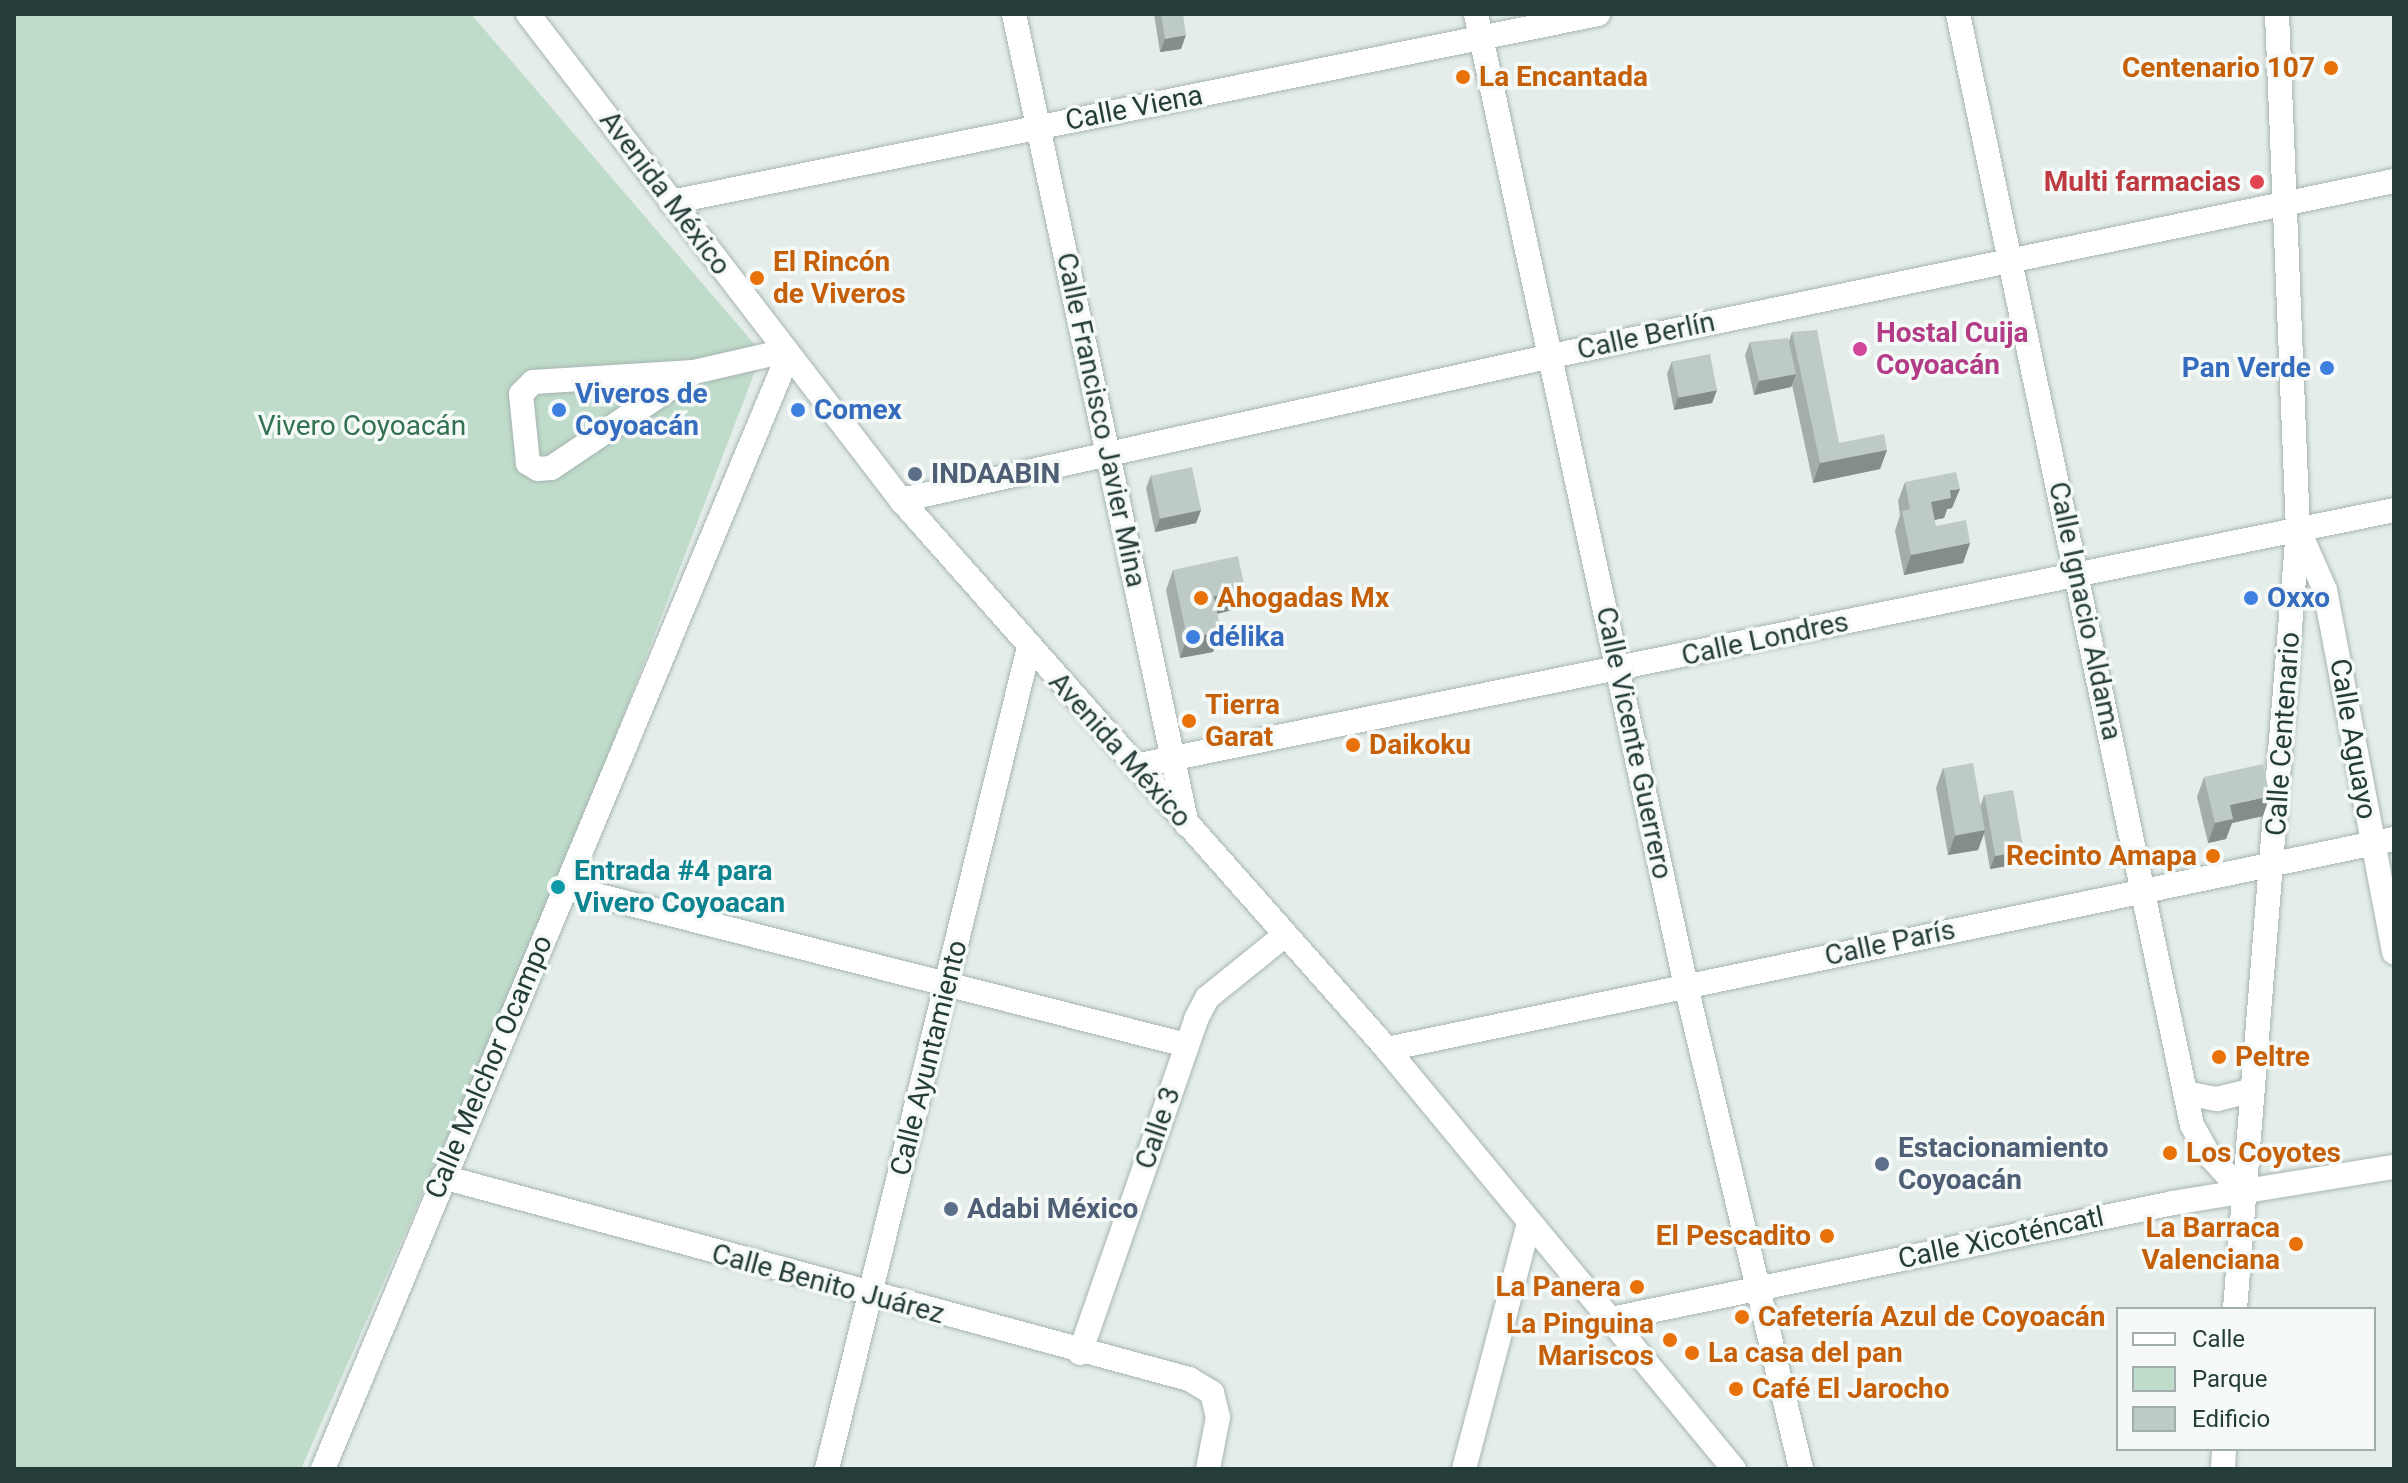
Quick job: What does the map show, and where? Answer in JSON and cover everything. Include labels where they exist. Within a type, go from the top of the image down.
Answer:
[{"type":"street","name":"Avenida México","points":[[528,14],[901,500],[1387,1049],[1734,1469]]},
{"type":"street","name":"Calle Francisco Javier Mina","points":[[1014,14],[1107,454],[1176,759],[1187,826]]},
{"type":"street","name":"Calle Viena","points":[[671,202],[1038,127],[1479,26],[1598,14]]},
{"type":"street","name":"Calle Ignacio Aldama","points":[[1958,14],[2079,573],[2141,891],[2192,1125],[2208,1154],[2243,1192]]},
{"type":"street","name":"Calle Centenario","points":[[2235,1307],[2250,1091],[2273,864],[2298,530],[2277,14]]},
{"type":"street","name":"Calle Vicente Guerrero","points":[[1479,26],[1547,357],[1620,670],[1686,986],[1801,1469]]},
{"type":"street","name":"Calle Berlín","points":[[901,500],[1547,357],[2394,181]]},
{"type":"street","points":[[694,372],[551,468],[538,469],[528,463],[521,394],[533,382],[694,372],[787,354]]},
{"type":"street","name":"Calle Melchor Ocampo","points":[[323,1469],[787,354]]},
{"type":"street","name":"Calle Londres","points":[[1135,766],[1620,670],[2394,510]]},
{"type":"street","name":"Calle Aguayo","points":[[2298,530],[2325,590],[2383,841],[2394,953]]},
{"type":"street","name":"Calle Ayuntamiento","points":[[827,1469],[1029,647]]},
{"type":"street","name":"Calle París","points":[[1387,1049],[2383,841]]},
{"type":"street","points":[[564,887],[1186,1045]]},
{"type":"street","name":"Calle 3","points":[[1080,1353],[1186,1045],[1207,998],[1285,935]]},
{"type":"street","points":[[2185,1093],[2217,1099],[2250,1091]]},
{"type":"street","name":"Calle Xicoténcatl","points":[[1611,1319],[2243,1192],[2394,1167]]},
{"type":"street","name":"Calle Benito Juárez","points":[[443,1177],[869,1296],[1189,1379],[1212,1393],[1218,1417],[1208,1469]]},
{"type":"street","points":[[1464,1469],[1529,1223]]},
{"type":"green space","name":"Vivero Coyoacán","points":[[14,14],[471,14],[762,353],[558,887],[301,1469],[14,1469]]},
{"type":"building","points":[[1161,14],[1183,14],[1186,35],[1165,39]]},
{"type":"building","points":[[1817,330],[1839,443],[1884,434],[1887,450],[1820,463],[1792,332]]},
{"type":"building","points":[[1788,338],[1796,374],[1759,381],[1750,342]]},
{"type":"building","points":[[1710,354],[1717,390],[1679,398],[1672,361]]},
{"type":"building","points":[[1192,467],[1201,510],[1160,519],[1151,476]]},
{"type":"building","points":[[1956,472],[1960,489],[1950,490],[1951,498],[1931,502],[1936,526],[1966,520],[1970,543],[1911,555],[1902,511],[1910,509],[1905,482]]},
{"type":"building","points":[[1238,556],[1245,589],[1214,596],[1221,632],[1187,638],[1173,570]]},
{"type":"building","points":[[1973,763],[1985,830],[1955,835],[1943,768]]},
{"type":"building","points":[[2263,764],[2270,796],[2230,805],[2233,819],[2215,823],[2204,777]]},
{"type":"building","points":[[2013,790],[2024,851],[1995,856],[1984,795]]},
{"type":"place","name":"Centenario 107","points":[[2331,68]]},
{"type":"place","name":"La Encantada","points":[[1463,77]]},
{"type":"place","name":"Multi farmacias","points":[[2257,182]]},
{"type":"place","name":"El Rincón de Viveros","points":[[757,278]]},
{"type":"place","name":"Hostal Cuija Coyoacán","points":[[1860,349]]},
{"type":"place","name":"Pan Verde","points":[[2327,368]]},
{"type":"place","name":"Viveros de Coyoacán","points":[[559,410]]},
{"type":"place","name":"Comex","points":[[798,410]]},
{"type":"place","name":"INDAABIN","points":[[915,474]]},
{"type":"place","name":"Ahogadas Mx","points":[[1201,598]]},
{"type":"place","name":"Oxxo","points":[[2251,598]]},
{"type":"place","name":"délika","points":[[1193,637]]},
{"type":"place","name":"Tierra Garat","points":[[1189,721]]},
{"type":"place","name":"Daikoku","points":[[1353,745]]},
{"type":"place","name":"Recinto Amapa","points":[[2213,856]]},
{"type":"place","name":"Entrada #4 para Vivero Coyoacan","points":[[558,887]]},
{"type":"place","name":"Peltre","points":[[2219,1057]]},
{"type":"place","name":"Los Coyotes","points":[[2170,1153]]},
{"type":"place","name":"Estacionamiento Coyoacán","points":[[1882,1164]]},
{"type":"place","name":"Adabi México","points":[[951,1209]]},
{"type":"place","name":"El Pescadito","points":[[1827,1236]]},
{"type":"place","name":"La Barraca Valenciana","points":[[2296,1244]]},
{"type":"place","name":"La Panera","points":[[1637,1287]]},
{"type":"place","name":"Cafetería Azul de Coyoacán","points":[[1742,1317]]},
{"type":"place","name":"La Pinguina Mariscos","points":[[1670,1340]]},
{"type":"place","name":"La casa del pan","points":[[1692,1353]]},
{"type":"place","name":"Café El Jarocho","points":[[1736,1389]]}]
